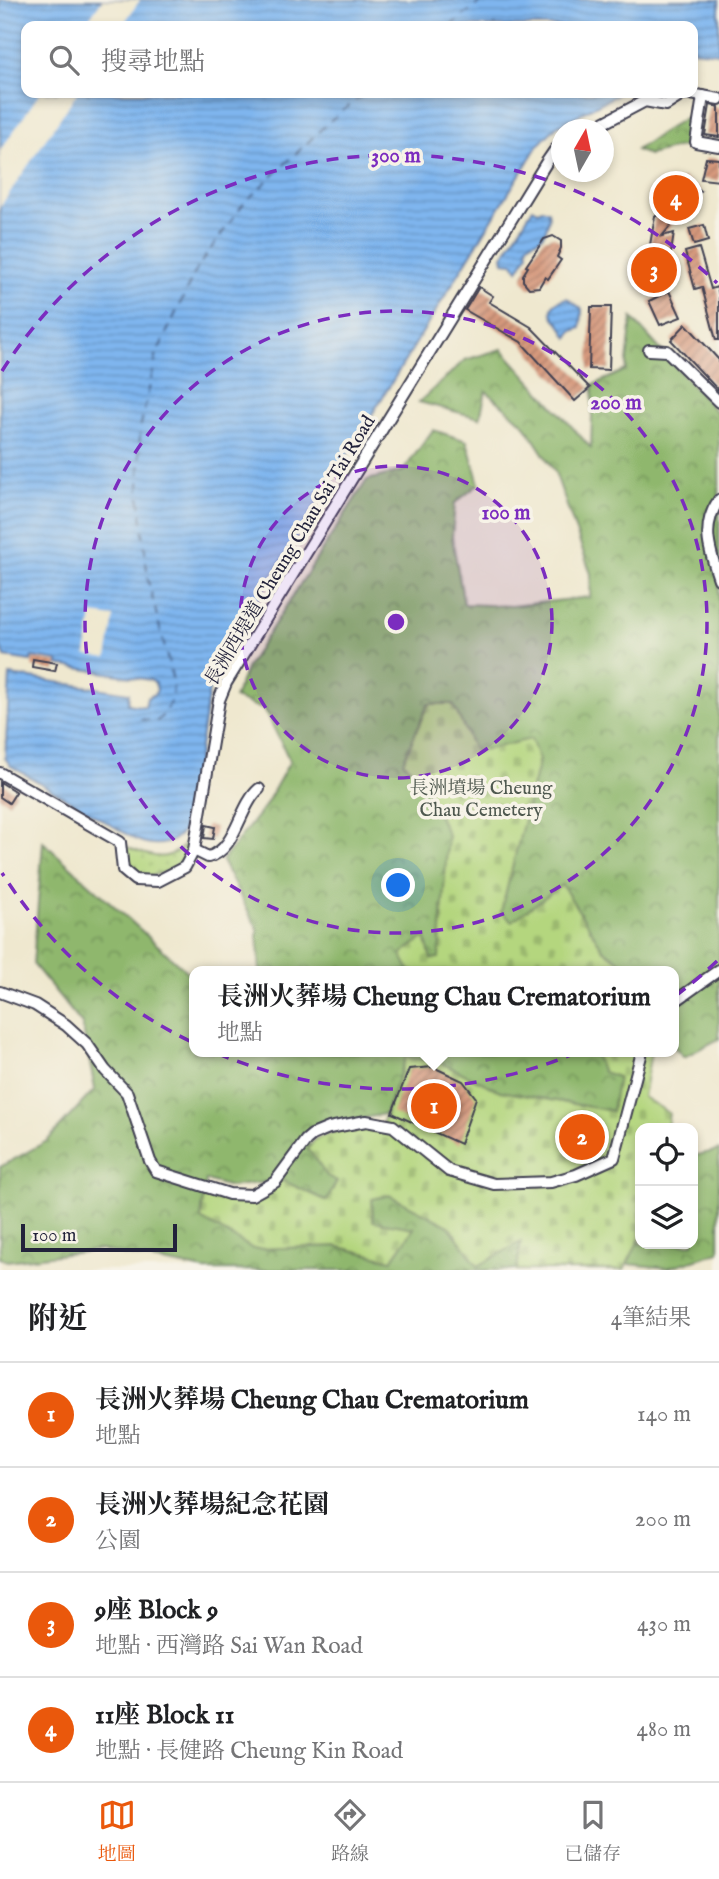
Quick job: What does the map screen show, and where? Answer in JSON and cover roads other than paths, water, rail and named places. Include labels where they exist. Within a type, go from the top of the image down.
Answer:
[{"type":"street","points":[[698,95],[719,99]]},
{"type":"street","points":[[703,96],[695,142],[719,146]]},
{"type":"street","points":[[612,119],[645,102],[666,104],[676,98]]},
{"type":"street","name":"長洲西堤道 Cheung Chau Sai Tai Road","points":[[194,850],[219,700],[226,683],[551,156]]},
{"type":"street","points":[[649,350],[667,351],[719,402]]},
{"type":"street","points":[[719,500],[713,509],[707,543],[719,579]]},
{"type":"street","points":[[0,773],[120,842],[123,870],[135,880],[158,881],[184,867],[194,850],[208,857],[219,852],[232,835],[249,798],[259,789]]},
{"type":"street","points":[[679,998],[719,970]]},
{"type":"street","points":[[0,992],[35,1005],[66,1025],[87,1044],[105,1070],[127,1093],[150,1161],[156,1171],[241,1196],[259,1193],[270,1186],[312,1135],[360,1121],[376,1121],[393,1126],[449,1171],[494,1184],[551,1182],[576,1175],[614,1158],[641,1057]]},
{"type":"water","points":[[0,0],[719,0],[719,53],[698,51],[698,21],[21,21],[21,98],[610,98],[570,119],[551,119],[551,132],[538,145],[220,661],[209,690],[188,823],[178,836],[160,844],[137,840],[11,766],[5,758],[10,675],[129,693],[128,704],[145,707],[147,698],[157,690],[155,683],[58,665],[58,661],[5,657],[0,645]]},
{"type":"water","points":[[533,208],[548,211],[549,218],[540,238],[528,244],[528,254],[518,270],[513,263],[504,262],[503,256]]},
{"type":"water","points":[[567,298],[582,309],[581,328],[572,331],[568,338],[552,311],[557,302]]},
{"type":"place","name":"11座 Block 11","points":[[676,198]]},
{"type":"place","name":"9座 Block 9","points":[[654,270]]},
{"type":"place","name":"長洲火葬場 Cheung Chau Crematorium","points":[[434,1106]]},
{"type":"place","name":"長洲火葬場紀念花園","points":[[582,1137]]},
{"type":"park label","name":"長洲墳場 Cheung Chau Cemetery","points":[[481,798]]}]
